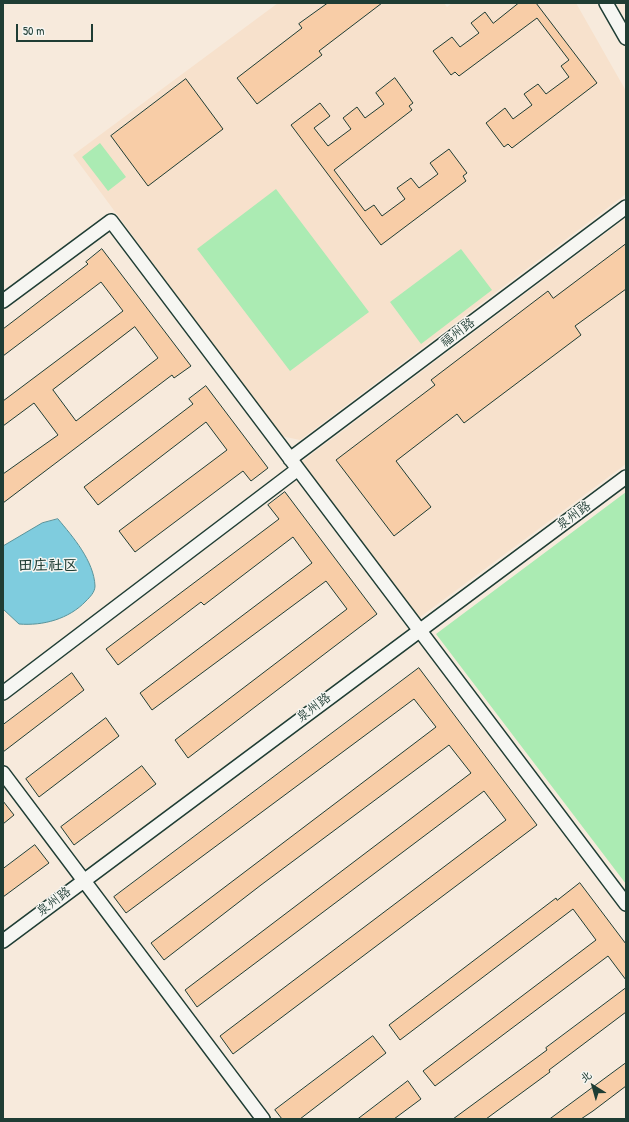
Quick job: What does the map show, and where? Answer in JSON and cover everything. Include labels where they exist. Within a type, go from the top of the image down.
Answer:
[{"type":"street","points":[[606,3],[626,38]]},
{"type":"street","name":"福州路","points":[[3,693],[294,464],[626,207]]},
{"type":"street","points":[[3,301],[111,221],[626,904]]},
{"type":"street","name":"泉州路","points":[[3,941],[626,477]]},
{"type":"street","points":[[3,773],[263,1119]]},
{"type":"shaded area","points":[[278,3],[444,3],[447,7],[452,3],[576,3],[626,91],[626,194],[300,440],[281,436],[73,155]]},
{"type":"shaded area","points":[[626,218],[626,464],[419,618],[300,463]]},
{"type":"green space","points":[[100,143],[126,177],[108,191],[82,157]]},
{"type":"green space","points":[[276,189],[369,312],[290,371],[197,249]]},
{"type":"green space","points":[[461,249],[492,290],[421,344],[390,302]]},
{"type":"green space","points":[[626,492],[626,884],[436,634]]},
{"type":"water","points":[[58,519],[82,550],[87,559],[94,577],[94,590],[89,598],[79,607],[64,617],[37,624],[19,624],[3,609],[3,546],[42,523]]},
{"type":"building","points":[[328,3],[382,3],[319,51],[322,55],[257,104],[237,78],[302,28],[299,24]]},
{"type":"building","points":[[519,3],[536,3],[597,83],[512,148],[508,144],[504,147],[486,123],[505,108],[513,119],[532,105],[524,94],[538,84],[546,94],[569,77],[561,66],[569,60],[537,18],[459,76],[455,72],[451,75],[433,51],[452,37],[460,47],[479,33],[471,23],[485,12],[493,23]]},
{"type":"building","points":[[395,78],[413,103],[409,106],[412,110],[334,170],[365,211],[374,205],[382,216],[405,199],[397,188],[411,178],[419,188],[438,174],[430,163],[449,149],[467,173],[463,176],[466,181],[381,245],[291,125],[320,103],[330,116],[314,128],[328,146],[351,129],[343,118],[357,107],[365,118],[384,104],[376,93]]},
{"type":"building","points":[[186,79],[223,129],[148,186],[111,136]]},
{"type":"building","points":[[626,244],[626,289],[575,326],[581,335],[464,423],[457,414],[396,461],[431,507],[394,536],[336,460],[435,385],[431,380],[548,291],[553,298]]},
{"type":"building","points":[[102,249],[191,366],[174,378],[172,375],[3,503],[3,474],[58,435],[34,403],[3,426],[3,401],[123,311],[101,282],[3,356],[3,329],[88,264],[86,262]],"holes":[[[135,327],[158,358],[76,421],[53,390]]]},
{"type":"building","points":[[206,386],[268,468],[251,481],[243,471],[135,552],[119,531],[227,450],[206,422],[98,505],[84,487],[193,404],[189,399]]},
{"type":"building","points":[[285,492],[377,614],[188,758],[175,740],[347,609],[326,581],[152,710],[140,693],[312,563],[293,537],[204,605],[201,602],[118,665],[106,649],[279,519],[268,505]]},
{"type":"building","points":[[419,668],[537,825],[233,1054],[220,1036],[506,820],[484,791],[197,1007],[185,990],[471,773],[449,745],[261,885],[164,960],[151,943],[436,727],[414,699],[126,913],[114,897]]},
{"type":"building","points":[[72,673],[84,690],[3,752],[3,725]]},
{"type":"building","points":[[106,718],[119,736],[39,797],[26,779]]},
{"type":"building","points":[[142,766],[156,784],[74,845],[61,827]]},
{"type":"building","points":[[3,801],[14,815],[3,824]]},
{"type":"building","points":[[35,845],[49,863],[3,897],[3,869]]},
{"type":"building","points":[[580,883],[626,944],[626,980],[608,956],[435,1086],[423,1071],[596,940],[573,909],[400,1040],[389,1025],[556,898],[557,900]]},
{"type":"building","points":[[626,988],[626,1012],[549,1070],[550,1072],[486,1119],[453,1119],[547,1050],[546,1048]]},
{"type":"building","points":[[373,1036],[386,1053],[300,1119],[282,1119],[275,1110]]},
{"type":"building","points":[[626,1063],[626,1086],[593,1111],[581,1119],[550,1119]]},
{"type":"building","points":[[408,1081],[421,1099],[394,1119],[358,1119]]},
{"type":"district","name":"田庄社区","points":[[48,566]]}]
